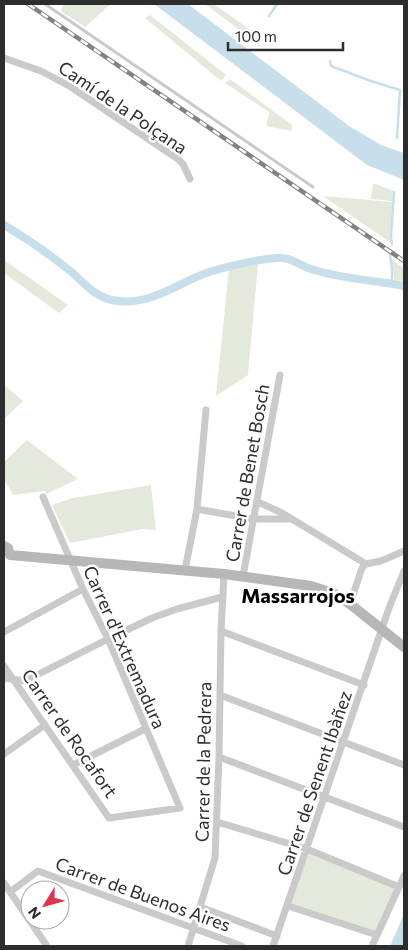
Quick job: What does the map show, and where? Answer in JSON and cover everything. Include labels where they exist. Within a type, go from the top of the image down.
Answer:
[{"type":"street","name":"Camí de la Polçana","points":[[4,58],[41,72],[84,96],[178,159],[183,164],[190,179]]},
{"type":"street","name":"Carrer de Benet Bosch","points":[[243,576],[280,375]]},
{"type":"street","points":[[185,570],[197,509],[206,410]]},
{"type":"street","name":"Carrer d'Extremadura","points":[[43,496],[83,589],[108,639],[180,808],[109,818]]},
{"type":"street","points":[[258,502],[292,519],[366,564]]},
{"type":"street","points":[[197,509],[253,519],[292,519]]},
{"type":"street","points":[[350,604],[362,568],[366,564],[381,561],[404,551]]},
{"type":"street","points":[[6,554],[243,576],[318,588],[333,593],[350,604],[404,647]]},
{"type":"street","name":"Carrer de Senent Ibàñez","points":[[273,946],[404,571]]},
{"type":"street","name":"Carrer de la Pedrera","points":[[188,946],[215,858],[224,574]]},
{"type":"street","points":[[4,632],[83,589]]},
{"type":"street","points":[[4,678],[25,681],[152,618],[222,597]]},
{"type":"street","points":[[221,631],[364,685]]},
{"type":"street","name":"Carrer de Rocafort","points":[[4,666],[109,818]]},
{"type":"street","points":[[220,695],[404,765]]},
{"type":"street","points":[[4,754],[45,725]]},
{"type":"street","points":[[73,765],[145,729]]},
{"type":"street","points":[[219,756],[324,798],[404,827]]},
{"type":"street","points":[[217,822],[307,849],[400,887]]},
{"type":"street","name":"Carrer de Buenos Aires","points":[[10,892],[38,871],[242,946]]},
{"type":"street","points":[[372,946],[404,876]]},
{"type":"street","points":[[4,883],[47,946]]},
{"type":"street","points":[[288,906],[377,935]]},
{"type":"street","points":[[200,907],[277,936]]},
{"type":"lane","points":[[45,4],[313,187]]},
{"type":"green space","points":[[64,4],[111,4],[85,27],[62,12],[61,9]]},
{"type":"green space","points":[[205,4],[214,4],[256,34],[255,36],[250,37],[245,34]]},
{"type":"green space","points":[[150,15],[226,75],[221,81],[145,18]]},
{"type":"green space","points":[[230,79],[292,125],[291,131],[266,126],[270,110],[269,112],[225,83]]},
{"type":"green space","points":[[373,184],[393,191],[392,201],[371,199]]},
{"type":"green space","points":[[323,196],[392,202],[391,243]]},
{"type":"green space","points":[[4,260],[68,305],[59,313],[4,273]]},
{"type":"green space","points":[[392,260],[404,268],[404,282],[394,280]]},
{"type":"green space","points":[[258,263],[248,375],[216,396],[229,269]]},
{"type":"green space","points":[[4,385],[23,401],[4,419]]},
{"type":"green space","points":[[27,440],[78,479],[46,494],[45,491],[13,495],[4,479],[4,462]]},
{"type":"green space","points":[[151,485],[156,530],[143,529],[70,543],[52,505],[73,498]]},
{"type":"green space","points":[[307,850],[398,888],[376,933],[288,906]]},
{"type":"water","points":[[154,4],[188,4],[349,126],[381,145],[404,153],[404,180],[367,165]]},
{"type":"water","points":[[404,914],[404,946],[390,946]]},
{"type":"waterway","points":[[269,16],[277,4]]},
{"type":"waterway","points":[[330,61],[331,66],[400,90],[397,138]]},
{"type":"waterway","points":[[392,244],[394,192]]},
{"type":"waterway","points":[[4,225],[54,258],[94,292],[105,298],[125,302],[150,298],[209,272],[233,265],[281,258],[334,275],[404,286]]},
{"type":"waterway","points":[[390,255],[392,284]]},
{"type":"railway","points":[[28,4],[404,261]]},
{"type":"district","name":"Massarrojos","points":[[298,595]]}]
